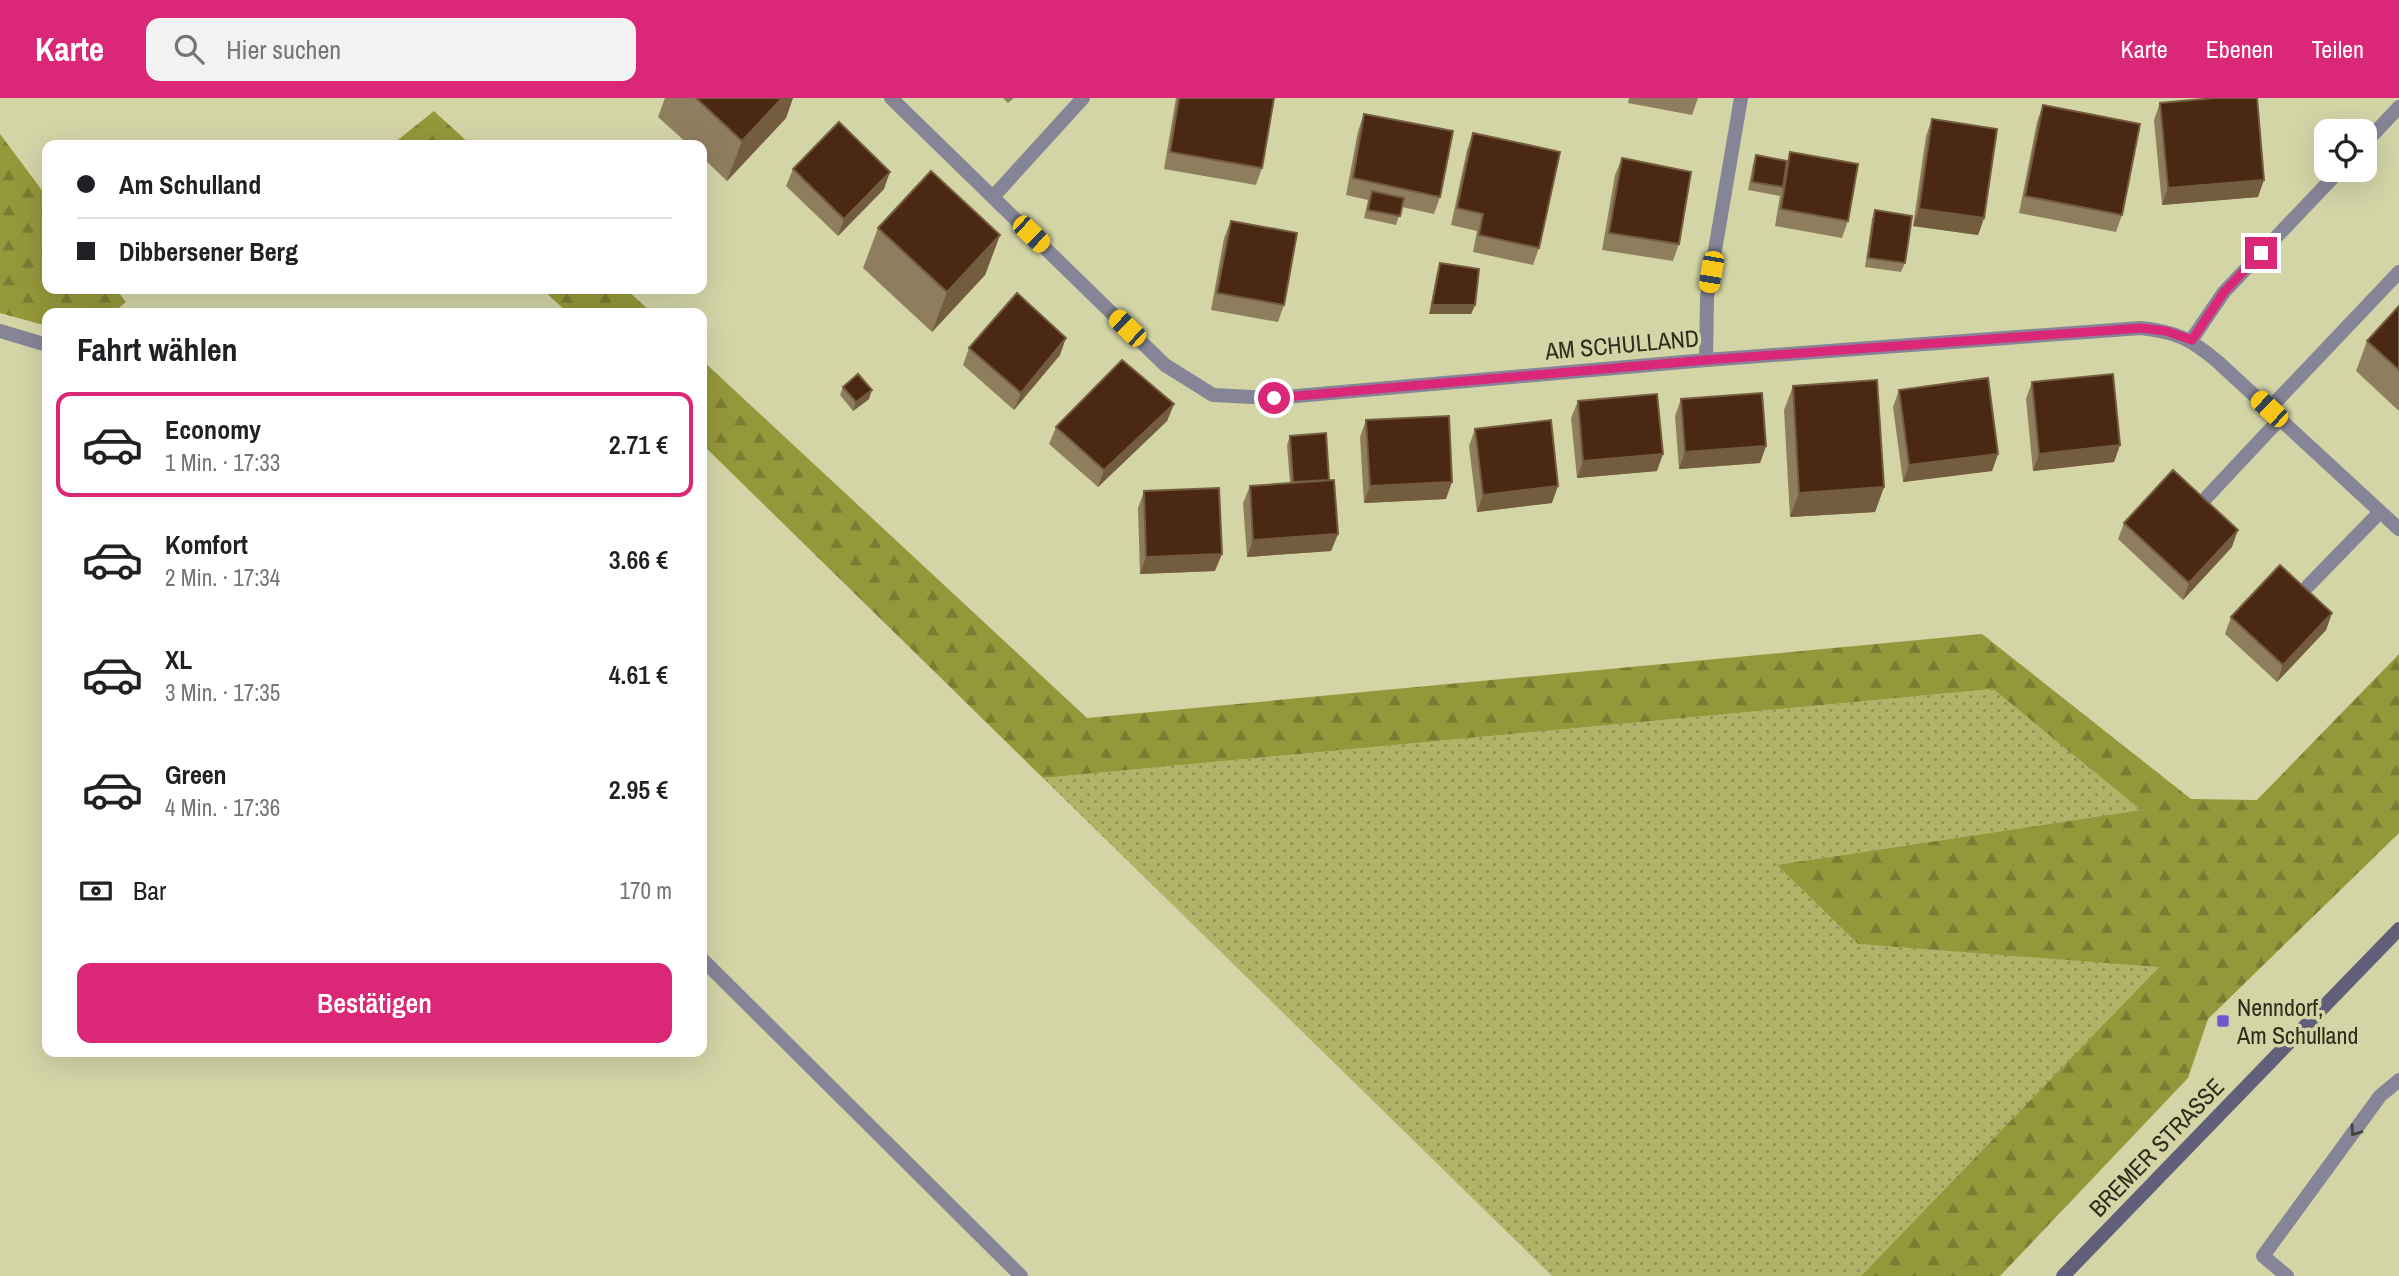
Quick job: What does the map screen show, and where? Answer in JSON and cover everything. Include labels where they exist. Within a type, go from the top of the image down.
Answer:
[{"type":"main road","name":"BREMER STRASSE","points":[[2063,1276],[2399,929]]},
{"type":"street","name":"AM SCHULLAND","points":[[891,98],[1165,365],[1213,395],[1274,398],[1706,360],[2141,328],[2166,331],[2192,340],[2399,529]]},
{"type":"street","points":[[993,197],[1083,98]]},
{"type":"street","points":[[1706,360],[1707,297],[1741,98]]},
{"type":"street","points":[[2377,130],[2399,107]]},
{"type":"street","points":[[2192,340],[2224,292],[2329,182]]},
{"type":"street","points":[[2205,499],[2399,272]]},
{"type":"street","points":[[0,331],[42,344]]},
{"type":"street","points":[[2308,586],[2380,512]]},
{"type":"street","points":[[707,964],[1021,1276]]},
{"type":"street","points":[[2287,1276],[2263,1256],[2381,1096],[2399,1080]]},
{"type":"green space","points":[[434,111],[466,140],[398,140]]},
{"type":"green space","points":[[0,134],[42,190],[42,294],[120,294],[126,302],[119,308],[42,308],[42,325],[0,313]]},
{"type":"green space","points":[[547,294],[631,294],[647,308],[563,308]]},
{"type":"green space","points":[[707,365],[1087,718],[1982,634],[2191,799],[2257,800],[2399,654],[2399,833],[2208,1019],[2188,1078],[2000,1276],[1861,1276],[2159,967],[1858,944],[1777,865],[2141,810],[1993,689],[1043,778],[707,449]]},
{"type":"green space","points":[[1993,689],[2142,810],[1777,865],[1858,944],[2160,966],[1861,1276],[1552,1276],[1043,778]]},
{"type":"building","points":[[696,98],[782,98],[742,141]]},
{"type":"building","points":[[1179,98],[1274,98],[1262,168],[1170,152]]},
{"type":"building","points":[[2215,98],[2257,98],[2264,180],[2168,188],[2160,103]]},
{"type":"building","points":[[2043,105],[2140,124],[2122,215],[2025,196]]},
{"type":"building","points":[[1364,114],[1453,131],[1440,197],[1353,178]]},
{"type":"building","points":[[1932,119],[1997,129],[1984,218],[1919,209]]},
{"type":"building","points":[[839,122],[890,172],[844,219],[793,169]]},
{"type":"building","points":[[1473,133],[1560,152],[1539,248],[1479,235],[1483,214],[1457,208]]},
{"type":"building","points":[[1790,152],[1858,164],[1848,221],[1781,209]]},
{"type":"building","points":[[1756,155],[1787,161],[1783,187],[1752,182]]},
{"type":"building","points":[[1622,158],[1691,172],[1679,244],[1609,233]]},
{"type":"building","points":[[931,171],[1000,235],[947,292],[878,228]]},
{"type":"building","points":[[1372,191],[1404,198],[1400,216],[1368,210]]},
{"type":"building","points":[[1875,210],[1912,216],[1905,263],[1868,258]]},
{"type":"building","points":[[1231,221],[1297,233],[1284,305],[1217,293]]},
{"type":"building","points":[[1440,263],[1479,269],[1475,305],[1432,305]]},
{"type":"building","points":[[1017,293],[1066,338],[1021,393],[969,348]]},
{"type":"building","points":[[2399,306],[2399,370],[2367,341]]},
{"type":"building","points":[[1122,360],[1174,404],[1104,470],[1056,427]]},
{"type":"building","points":[[858,374],[872,390],[856,402],[843,387]]},
{"type":"building","points":[[2113,374],[2120,445],[2039,454],[2032,382]]},
{"type":"building","points":[[1988,378],[1998,454],[1909,465],[1899,390]]},
{"type":"building","points":[[1877,380],[1884,487],[1799,493],[1793,386]]},
{"type":"building","points":[[1762,393],[1766,446],[1685,452],[1681,399]]},
{"type":"building","points":[[1657,394],[1663,454],[1583,461],[1578,401]]},
{"type":"building","points":[[1449,416],[1452,482],[1370,486],[1366,420]]},
{"type":"building","points":[[1551,420],[1558,486],[1483,495],[1475,429]]},
{"type":"building","points":[[1326,433],[1329,480],[1293,482],[1290,436]]},
{"type":"building","points":[[2173,470],[2238,530],[2189,583],[2124,523]]},
{"type":"building","points":[[1334,480],[1338,534],[1253,540],[1250,486]]},
{"type":"building","points":[[1219,488],[1222,554],[1146,557],[1144,491]]},
{"type":"building","points":[[2280,565],[2332,613],[2283,665],[2231,617]]},
{"type":"place","name":"Nenndorf, Am Schulland","points":[[2223,1021]]},
{"type":"route","points":[[1274,398],[1706,360],[2141,328],[2166,331],[2192,340],[2224,292],[2261,253]]}]
